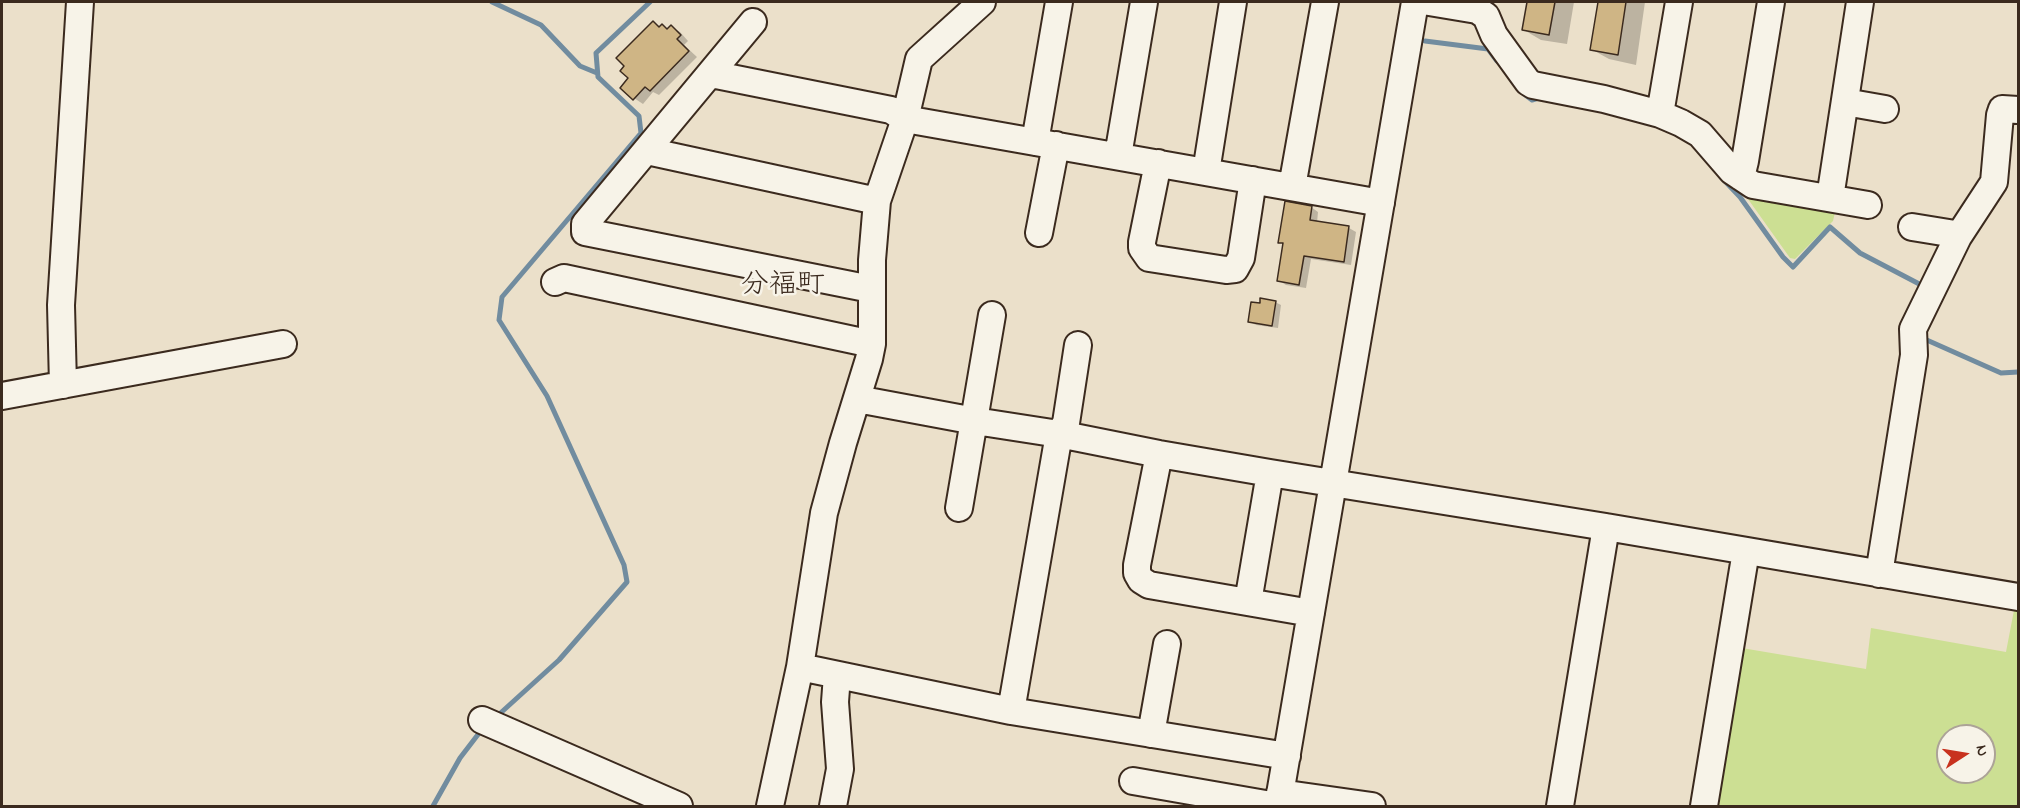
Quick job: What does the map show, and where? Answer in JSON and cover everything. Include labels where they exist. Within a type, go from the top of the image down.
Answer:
[{"type":"street","points":[[63,385],[61,305],[80,2]]},
{"type":"street","points":[[770,807],[800,667],[824,513],[872,344],[871,289],[877,201],[905,118],[919,59],[982,2]]},
{"type":"street","points":[[1039,233],[1059,2]]},
{"type":"street","points":[[1118,156],[1144,2]]},
{"type":"street","points":[[1206,172],[1233,2]]},
{"type":"street","points":[[1292,187],[1325,2]]},
{"type":"street","points":[[1279,802],[1415,2]]},
{"type":"street","points":[[1429,2],[1477,10],[1486,16],[1494,35],[1528,82],[1533,85],[1604,99],[1660,114],[1681,123],[1700,134],[1732,171],[1754,185],[1868,205]]},
{"type":"street","points":[[1660,114],[1679,2]]},
{"type":"street","points":[[1741,177],[1771,2]]},
{"type":"street","points":[[1830,198],[1860,2]]},
{"type":"street","points":[[753,22],[585,224],[585,232],[871,289]]},
{"type":"street","points":[[711,74],[891,110],[905,118],[1381,203]]},
{"type":"street","points":[[1845,102],[1885,109]]},
{"type":"street","points":[[1879,574],[1914,355],[1913,329],[1958,237],[1994,182],[2002,109],[2019,110]]},
{"type":"street","points":[[646,151],[877,201]]},
{"type":"street","points":[[1158,163],[1142,242],[1142,248],[1149,258],[1226,270],[1234,269],[1241,258],[1253,180]]},
{"type":"street","points":[[1912,227],[1955,234],[1958,237]]},
{"type":"street","points":[[555,282],[564,278],[872,344]]},
{"type":"street","points":[[959,508],[992,315]]},
{"type":"street","points":[[2,396],[283,344]]},
{"type":"street","points":[[1011,711],[1059,434],[1066,423],[1078,345]]},
{"type":"street","points":[[857,399],[1270,473],[2019,597]]},
{"type":"street","points":[[1159,454],[1137,565],[1137,573],[1142,580],[1149,585],[1311,613]]},
{"type":"street","points":[[1248,602],[1270,473]]},
{"type":"street","points":[[1560,807],[1606,527]]},
{"type":"street","points":[[1704,807],[1746,551]]},
{"type":"street","points":[[1151,734],[1167,644]]},
{"type":"street","points":[[800,667],[1011,711],[1287,756]]},
{"type":"street","points":[[833,807],[840,769],[835,702],[837,675]]},
{"type":"street","points":[[489,722],[679,807]]},
{"type":"street","points":[[1133,781],[1279,802],[1372,807]]},
{"type":"green space","points":[[1743,192],[1836,208],[1833,221],[1795,259],[1790,258]]},
{"type":"green space","points":[[2015,605],[2018,605],[2018,806],[1713,806],[1736,647],[1866,669],[1871,628],[2006,652]]},
{"type":"building","points":[[1527,2],[1555,2],[1549,35],[1522,30]]},
{"type":"building","points":[[1598,2],[1626,2],[1618,55],[1590,50]]},
{"type":"building","points":[[653,21],[659,27],[662,24],[667,29],[671,25],[681,35],[677,39],[689,51],[650,91],[645,87],[633,100],[620,88],[628,78],[620,71],[624,66],[616,58]]},
{"type":"building","points":[[1285,201],[1312,206],[1310,220],[1349,226],[1344,262],[1304,256],[1299,285],[1277,281],[1283,243],[1278,243]]},
{"type":"building","points":[[1260,298],[1276,301],[1272,326],[1248,322],[1251,302],[1260,303]]},
{"type":"waterway","points":[[492,2],[541,25],[580,66],[597,73]]},
{"type":"waterway","points":[[495,718],[559,660],[627,582],[624,565],[547,396],[499,320],[502,297],[641,133],[639,116],[598,77],[596,53],[650,2]]},
{"type":"waterway","points":[[1425,41],[1488,49],[1497,61]]},
{"type":"waterway","points":[[1524,94],[1532,100],[1542,97]]},
{"type":"waterway","points":[[1721,177],[1740,197],[1783,257],[1793,267],[1830,227],[1860,253],[1925,287]]},
{"type":"waterway","points":[[1920,337],[2001,373],[2018,372]]},
{"type":"waterway","points":[[433,806],[460,758],[483,728]]},
{"type":"district","name":"分福町","points":[[783,287]]}]
